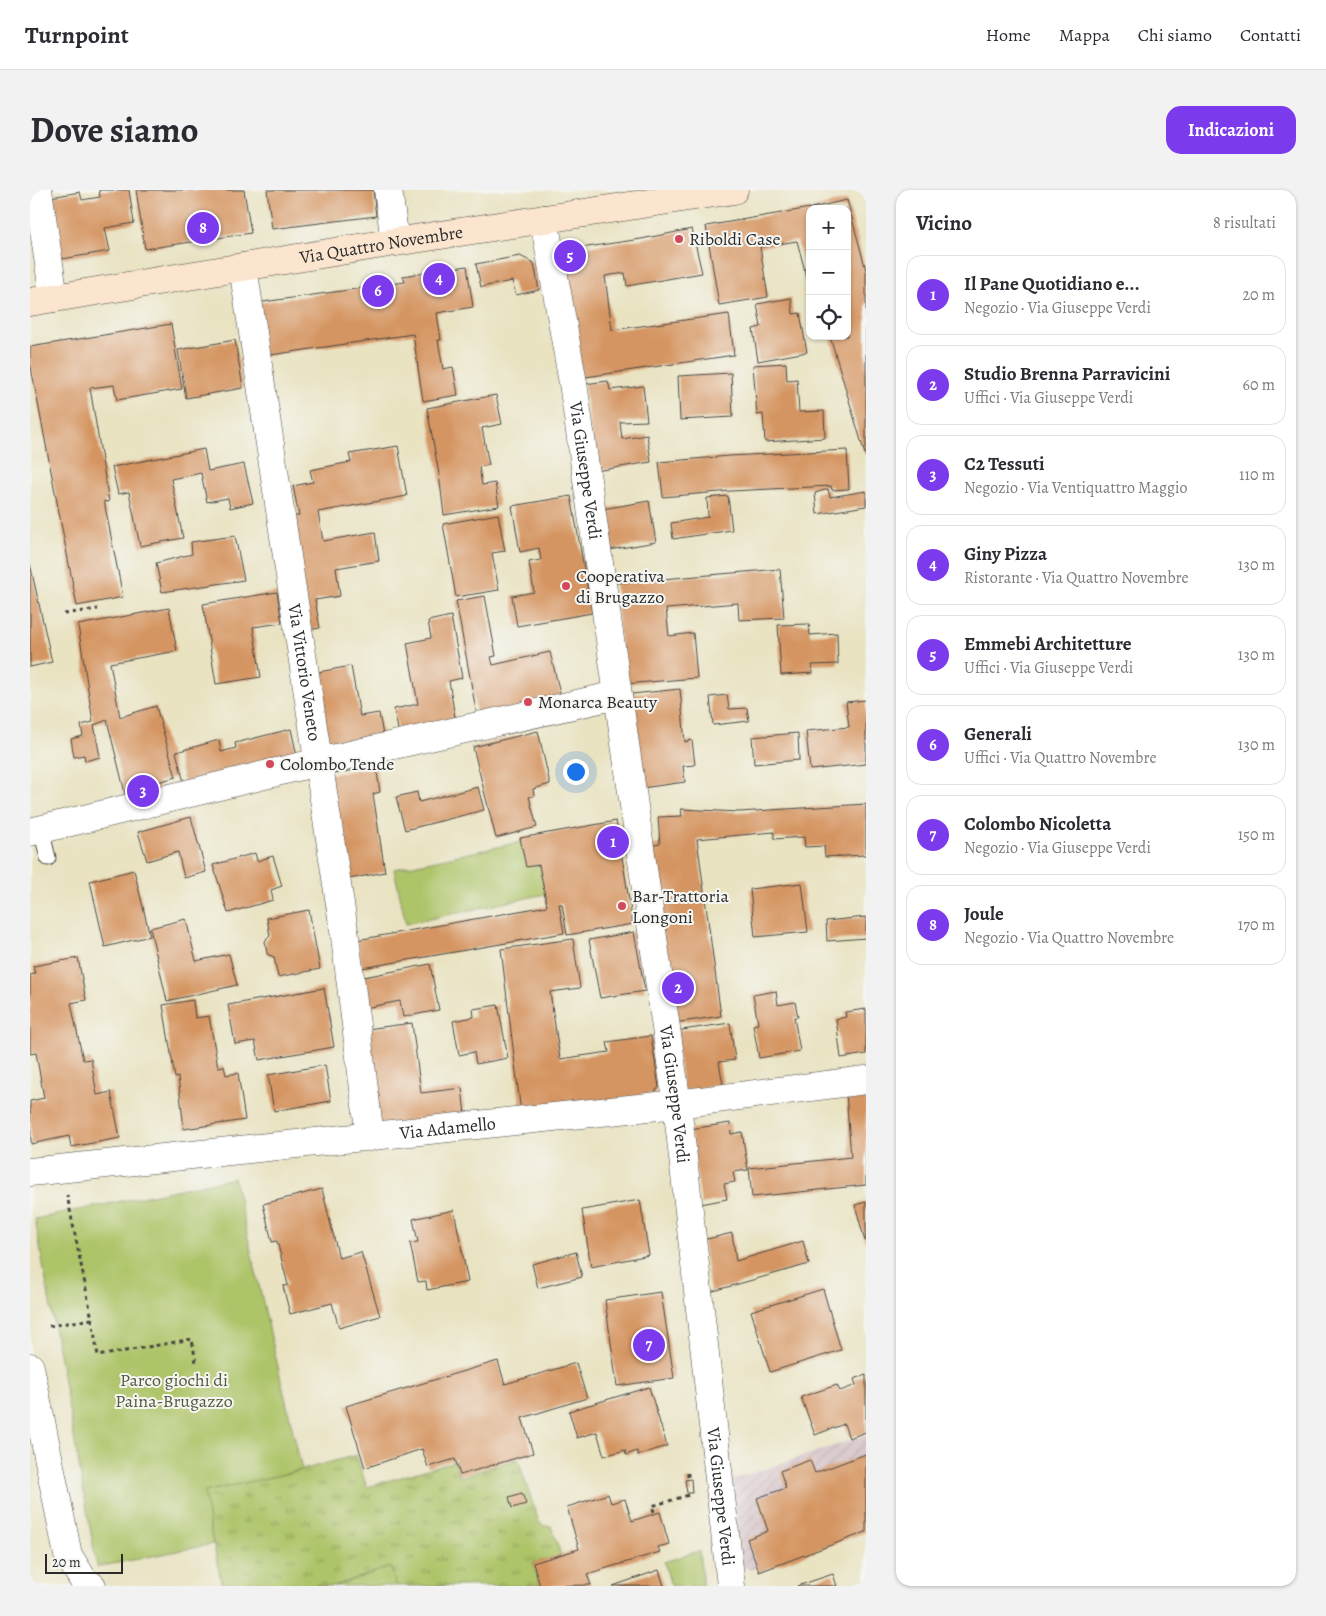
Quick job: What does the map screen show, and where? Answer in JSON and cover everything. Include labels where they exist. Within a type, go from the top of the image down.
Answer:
[{"type":"main road","name":"Via Quattro Novembre","points":[[42,300],[395,242],[734,190]]},
{"type":"street","points":[[38,190],[42,300]]},
{"type":"street","points":[[388,190],[395,242]]},
{"type":"street","name":"Via Giuseppe Verdi","points":[[544,219],[572,383],[677,1104],[731,1586]]},
{"type":"street","name":"Via Vittorio Veneto","points":[[243,267],[345,937],[370,1137]]},
{"type":"street","points":[[35,830],[318,762],[617,695]]},
{"type":"street","name":"Via Adamello","points":[[30,1172],[677,1104],[866,1080]]},
{"type":"street","points":[[30,1367],[68,1555],[84,1581],[92,1586]]},
{"type":"lane","points":[[35,830],[48,858]]},
{"type":"path","points":[[64,614],[98,609]]},
{"type":"path","points":[[67,1192],[98,1356],[192,1340],[196,1363]]},
{"type":"path","points":[[49,1326],[92,1319]]},
{"type":"path","points":[[688,1473],[688,1479]]},
{"type":"path","points":[[654,1512],[652,1506],[689,1495],[689,1493]]},
{"type":"shaded area","points":[[866,1435],[866,1531],[750,1570],[741,1565],[732,1480]]},
{"type":"green space","points":[[521,842],[539,865],[545,894],[406,924],[394,869]]},
{"type":"green space","name":"Parco giochi di Paina-Brugazzo","points":[[234,1178],[302,1470],[204,1492],[213,1544],[97,1567],[35,1219]]},
{"type":"green space","points":[[356,1455],[367,1487],[455,1461],[460,1477],[518,1459],[539,1522],[544,1526],[551,1526],[561,1555],[533,1563],[540,1586],[397,1586],[390,1567],[334,1586],[222,1586],[203,1492],[302,1470]]},
{"type":"green space","points":[[699,1551],[703,1586],[671,1586],[664,1562]]},
{"type":"green space","points":[[390,1567],[397,1586],[334,1586]]},
{"type":"building","points":[[99,190],[129,190],[134,223],[105,228],[110,251],[62,259],[51,197],[80,192],[82,200],[100,197]]},
{"type":"building","points":[[136,190],[244,190],[251,233],[145,249]]},
{"type":"building","points":[[267,190],[373,190],[376,216],[272,229]]},
{"type":"building","points":[[847,200],[848,205],[824,205]]},
{"type":"building","points":[[806,209],[806,275],[797,241],[760,247],[768,297],[719,305],[706,226]]},
{"type":"building","points":[[851,215],[866,270],[866,458],[831,340],[851,340]]},
{"type":"building","points":[[692,229],[702,273],[627,286],[625,273],[605,276],[612,330],[729,314],[734,355],[579,378],[560,251]]},
{"type":"building","points":[[520,256],[534,263],[539,290],[516,295],[512,281],[481,287],[476,264]]},
{"type":"building","points":[[467,266],[473,307],[437,313],[441,340],[438,340],[443,369],[453,367],[458,395],[423,401],[413,334],[264,356],[256,303],[405,282],[403,276]]},
{"type":"building","points":[[791,298],[793,314],[800,313],[807,352],[758,361],[753,329],[761,327],[757,304]]},
{"type":"building","points":[[171,324],[182,389],[117,400],[114,385],[90,388],[109,502],[104,501],[123,597],[77,606],[30,362],[30,347]]},
{"type":"building","points":[[235,340],[243,388],[186,398],[178,350]]},
{"type":"building","points":[[786,363],[787,380],[797,379],[799,412],[824,411],[825,438],[765,442],[763,414],[757,415],[753,365]]},
{"type":"building","points":[[731,373],[733,417],[680,420],[678,376]]},
{"type":"building","points":[[608,381],[610,390],[643,386],[647,421],[620,422],[622,439],[647,435],[651,462],[596,471],[584,384]]},
{"type":"building","points":[[496,395],[502,424],[482,428],[489,465],[479,467],[482,485],[495,483],[499,506],[444,515],[427,408]]},
{"type":"building","points":[[398,446],[407,496],[318,512],[323,541],[375,532],[379,561],[336,568],[340,596],[315,600],[320,628],[306,630],[293,516],[299,516],[293,486],[313,482],[310,470],[351,462],[349,454]]},
{"type":"building","points":[[204,449],[208,471],[244,464],[253,503],[230,508],[228,498],[207,502],[201,473],[171,479],[183,538],[140,546],[129,492],[118,494],[112,467]]},
{"type":"building","points":[[847,450],[849,489],[832,490],[831,486],[731,491],[663,497],[659,462],[729,456]]},
{"type":"building","points":[[828,489],[830,497],[866,491],[866,506],[817,514],[815,493]]},
{"type":"building","points":[[571,496],[592,613],[517,626],[512,596],[534,592],[529,562],[541,560],[539,548],[520,552],[512,506]]},
{"type":"building","points":[[728,496],[732,530],[673,539],[671,523],[708,517],[707,498]]},
{"type":"building","points":[[649,501],[656,542],[609,550],[602,509]]},
{"type":"building","points":[[498,514],[505,551],[492,553],[499,590],[456,597],[443,524]]},
{"type":"building","points":[[235,536],[244,580],[162,592],[156,563],[192,554],[191,542]]},
{"type":"building","points":[[30,564],[52,662],[30,667]]},
{"type":"building","points":[[780,569],[784,618],[739,620],[738,603],[666,609],[669,636],[693,633],[697,678],[624,684],[615,583]]},
{"type":"building","points":[[277,592],[282,623],[253,627],[261,677],[216,684],[203,604]]},
{"type":"building","points":[[485,596],[496,656],[491,657],[493,665],[550,652],[561,697],[477,716],[456,601]]},
{"type":"building","points":[[169,608],[177,651],[110,663],[120,717],[156,706],[176,777],[158,782],[161,791],[127,801],[107,720],[94,725],[100,757],[85,761],[84,755],[74,757],[71,739],[83,736],[81,725],[93,722],[78,625]]},
{"type":"building","points":[[451,616],[462,678],[449,681],[456,723],[399,734],[394,709],[418,704],[407,643],[431,638],[428,621]]},
{"type":"building","points":[[809,624],[810,635],[837,633],[838,664],[812,665],[813,673],[781,675],[778,625]]},
{"type":"building","points":[[351,666],[360,716],[379,713],[384,741],[322,752],[308,674]]},
{"type":"building","points":[[680,689],[685,742],[692,740],[695,765],[683,766],[685,782],[642,788],[632,694]]},
{"type":"building","points":[[727,695],[729,709],[747,708],[749,721],[713,725],[710,697]]},
{"type":"building","points":[[866,700],[866,764],[810,770],[806,731],[849,727],[846,702]]},
{"type":"building","points":[[291,729],[297,756],[186,790],[176,752],[219,740],[221,752],[236,748],[235,743]]},
{"type":"building","points":[[538,731],[550,784],[533,789],[534,796],[529,797],[537,827],[496,838],[473,747]]},
{"type":"building","points":[[798,733],[799,760],[754,764],[752,737]]},
{"type":"building","points":[[376,766],[380,792],[373,794],[385,872],[344,880],[323,776]]},
{"type":"building","points":[[478,787],[484,810],[405,830],[396,797],[417,792],[419,802]]},
{"type":"building","points":[[866,804],[866,855],[825,857],[824,846],[805,847],[804,837],[774,839],[774,832],[697,839],[721,1016],[674,1023],[650,846],[660,844],[658,817],[682,816],[681,809],[739,812]]},
{"type":"building","points":[[191,817],[206,872],[184,878],[178,852],[147,861],[138,832]]},
{"type":"building","points":[[616,821],[633,924],[567,935],[562,904],[559,904],[564,933],[362,968],[357,940],[547,906],[539,865],[526,867],[520,838]]},
{"type":"building","points":[[255,853],[257,861],[273,856],[282,886],[271,890],[273,900],[228,913],[213,865]]},
{"type":"building","points":[[134,870],[150,936],[105,947],[90,881]]},
{"type":"building","points":[[802,883],[808,932],[755,937],[750,889]]},
{"type":"building","points":[[309,910],[320,969],[278,977],[274,957],[267,954],[265,941],[270,936],[267,918]]},
{"type":"building","points":[[866,917],[866,938],[827,941],[826,921]]},
{"type":"building","points":[[186,919],[196,961],[229,954],[237,985],[167,1001],[150,928]]},
{"type":"building","points":[[634,932],[645,991],[600,998],[589,940]]},
{"type":"building","points":[[573,939],[580,988],[550,992],[560,1059],[609,1052],[607,1042],[651,1036],[659,1087],[653,1094],[521,1113],[501,949]]},
{"type":"building","points":[[78,958],[86,1000],[71,1003],[83,1060],[91,1059],[97,1095],[111,1092],[120,1138],[71,1147],[69,1136],[31,1144],[30,1101],[44,1098],[36,1053],[30,1054],[30,975],[35,974],[33,966]]},
{"type":"building","points":[[430,964],[439,1010],[403,1017],[400,1001],[365,1008],[359,978]]},
{"type":"building","points":[[324,988],[334,1047],[259,1060],[255,1041],[235,1044],[228,1005]]},
{"type":"building","points":[[776,991],[778,1005],[795,1002],[798,1017],[794,1017],[800,1051],[759,1058],[753,1025],[758,1024],[753,995]]},
{"type":"building","points":[[193,1000],[195,1018],[209,1016],[218,1067],[224,1066],[226,1075],[238,1073],[245,1120],[184,1129],[178,1077],[175,1078],[163,1005]]},
{"type":"building","points":[[498,1005],[508,1058],[476,1064],[474,1052],[459,1055],[453,1021],[474,1017],[473,1009]]},
{"type":"building","points":[[866,1009],[866,1054],[841,1058],[836,1019],[846,1017],[845,1012]]},
{"type":"building","points":[[412,1023],[421,1093],[462,1088],[465,1115],[380,1126],[367,1029]]},
{"type":"building","points":[[730,1023],[735,1060],[719,1062],[723,1085],[683,1091],[675,1031]]},
{"type":"building","points":[[325,1065],[331,1101],[274,1111],[268,1075]]},
{"type":"building","points":[[866,1093],[866,1185],[752,1197],[749,1168],[851,1157],[846,1094]]},
{"type":"building","points":[[730,1123],[731,1134],[742,1132],[748,1170],[733,1172],[735,1182],[724,1184],[727,1199],[701,1204],[690,1129]]},
{"type":"building","points":[[322,1189],[339,1258],[361,1252],[380,1316],[339,1328],[332,1303],[290,1314],[283,1286],[288,1285],[277,1241],[272,1242],[263,1204]]},
{"type":"building","points":[[640,1200],[649,1255],[591,1267],[582,1210]]},
{"type":"building","points":[[866,1202],[866,1241],[865,1241],[855,1205]]},
{"type":"building","points":[[454,1210],[468,1282],[427,1290],[426,1281],[418,1282],[410,1243],[418,1242],[413,1219]]},
{"type":"building","points":[[732,1233],[736,1261],[803,1241],[809,1264],[710,1292],[703,1240]]},
{"type":"building","points":[[576,1252],[582,1277],[538,1288],[532,1264]]},
{"type":"building","points":[[823,1289],[841,1350],[770,1372],[751,1311]]},
{"type":"building","points":[[661,1292],[674,1378],[617,1386],[605,1300]]},
{"type":"building","points":[[498,1361],[505,1384],[576,1363],[587,1398],[522,1418],[533,1453],[460,1475],[455,1459],[428,1467],[422,1449],[365,1468],[346,1406]]},
{"type":"building","points":[[866,1375],[866,1432],[849,1438],[844,1424],[815,1435],[801,1397],[837,1385],[840,1391],[856,1385],[854,1379]]},
{"type":"building","points":[[649,1387],[667,1446],[638,1455],[637,1451],[626,1455],[625,1450],[604,1456],[597,1432],[577,1438],[569,1411]]},
{"type":"building","points":[[866,1454],[866,1532],[759,1572],[747,1539],[768,1531],[757,1498],[786,1488],[780,1471],[810,1460],[815,1473]]},
{"type":"building","points":[[691,1479],[692,1493],[687,1493],[685,1480]]},
{"type":"building","points":[[522,1493],[526,1504],[512,1508],[509,1497]]},
{"type":"building","points":[[608,1494],[611,1503],[625,1499],[632,1521],[660,1512],[669,1544],[658,1547],[660,1552],[587,1574],[591,1585],[540,1586],[533,1563],[579,1549],[567,1507]]},
{"type":"building","points":[[659,1570],[664,1586],[613,1586]]},
{"type":"building","points":[[833,1574],[837,1586],[797,1586]]},
{"type":"place","name":"Joule","points":[[203,228]]},
{"type":"place","name":"Riboldi Case","points":[[679,239]]},
{"type":"place","name":"Emmebi Architetture","points":[[570,256]]},
{"type":"place","name":"Giny Pizza","points":[[439,279]]},
{"type":"place","name":"Generali","points":[[378,291]]},
{"type":"place","name":"Cooperativa di Brugazzo","points":[[566,586]]},
{"type":"place","name":"Monarca Beauty","points":[[528,702]]},
{"type":"place","name":"Colombo Tende","points":[[270,764]]},
{"type":"place","name":"C2 Tessuti","points":[[143,791]]},
{"type":"place","name":"Il Pane Quotidiano e...","points":[[613,842]]},
{"type":"place","name":"Bar-Trattoria Longoni","points":[[622,906]]},
{"type":"place","name":"Studio Brenna Parravicini","points":[[678,988]]},
{"type":"place","name":"Colombo Nicoletta","points":[[649,1345]]}]
